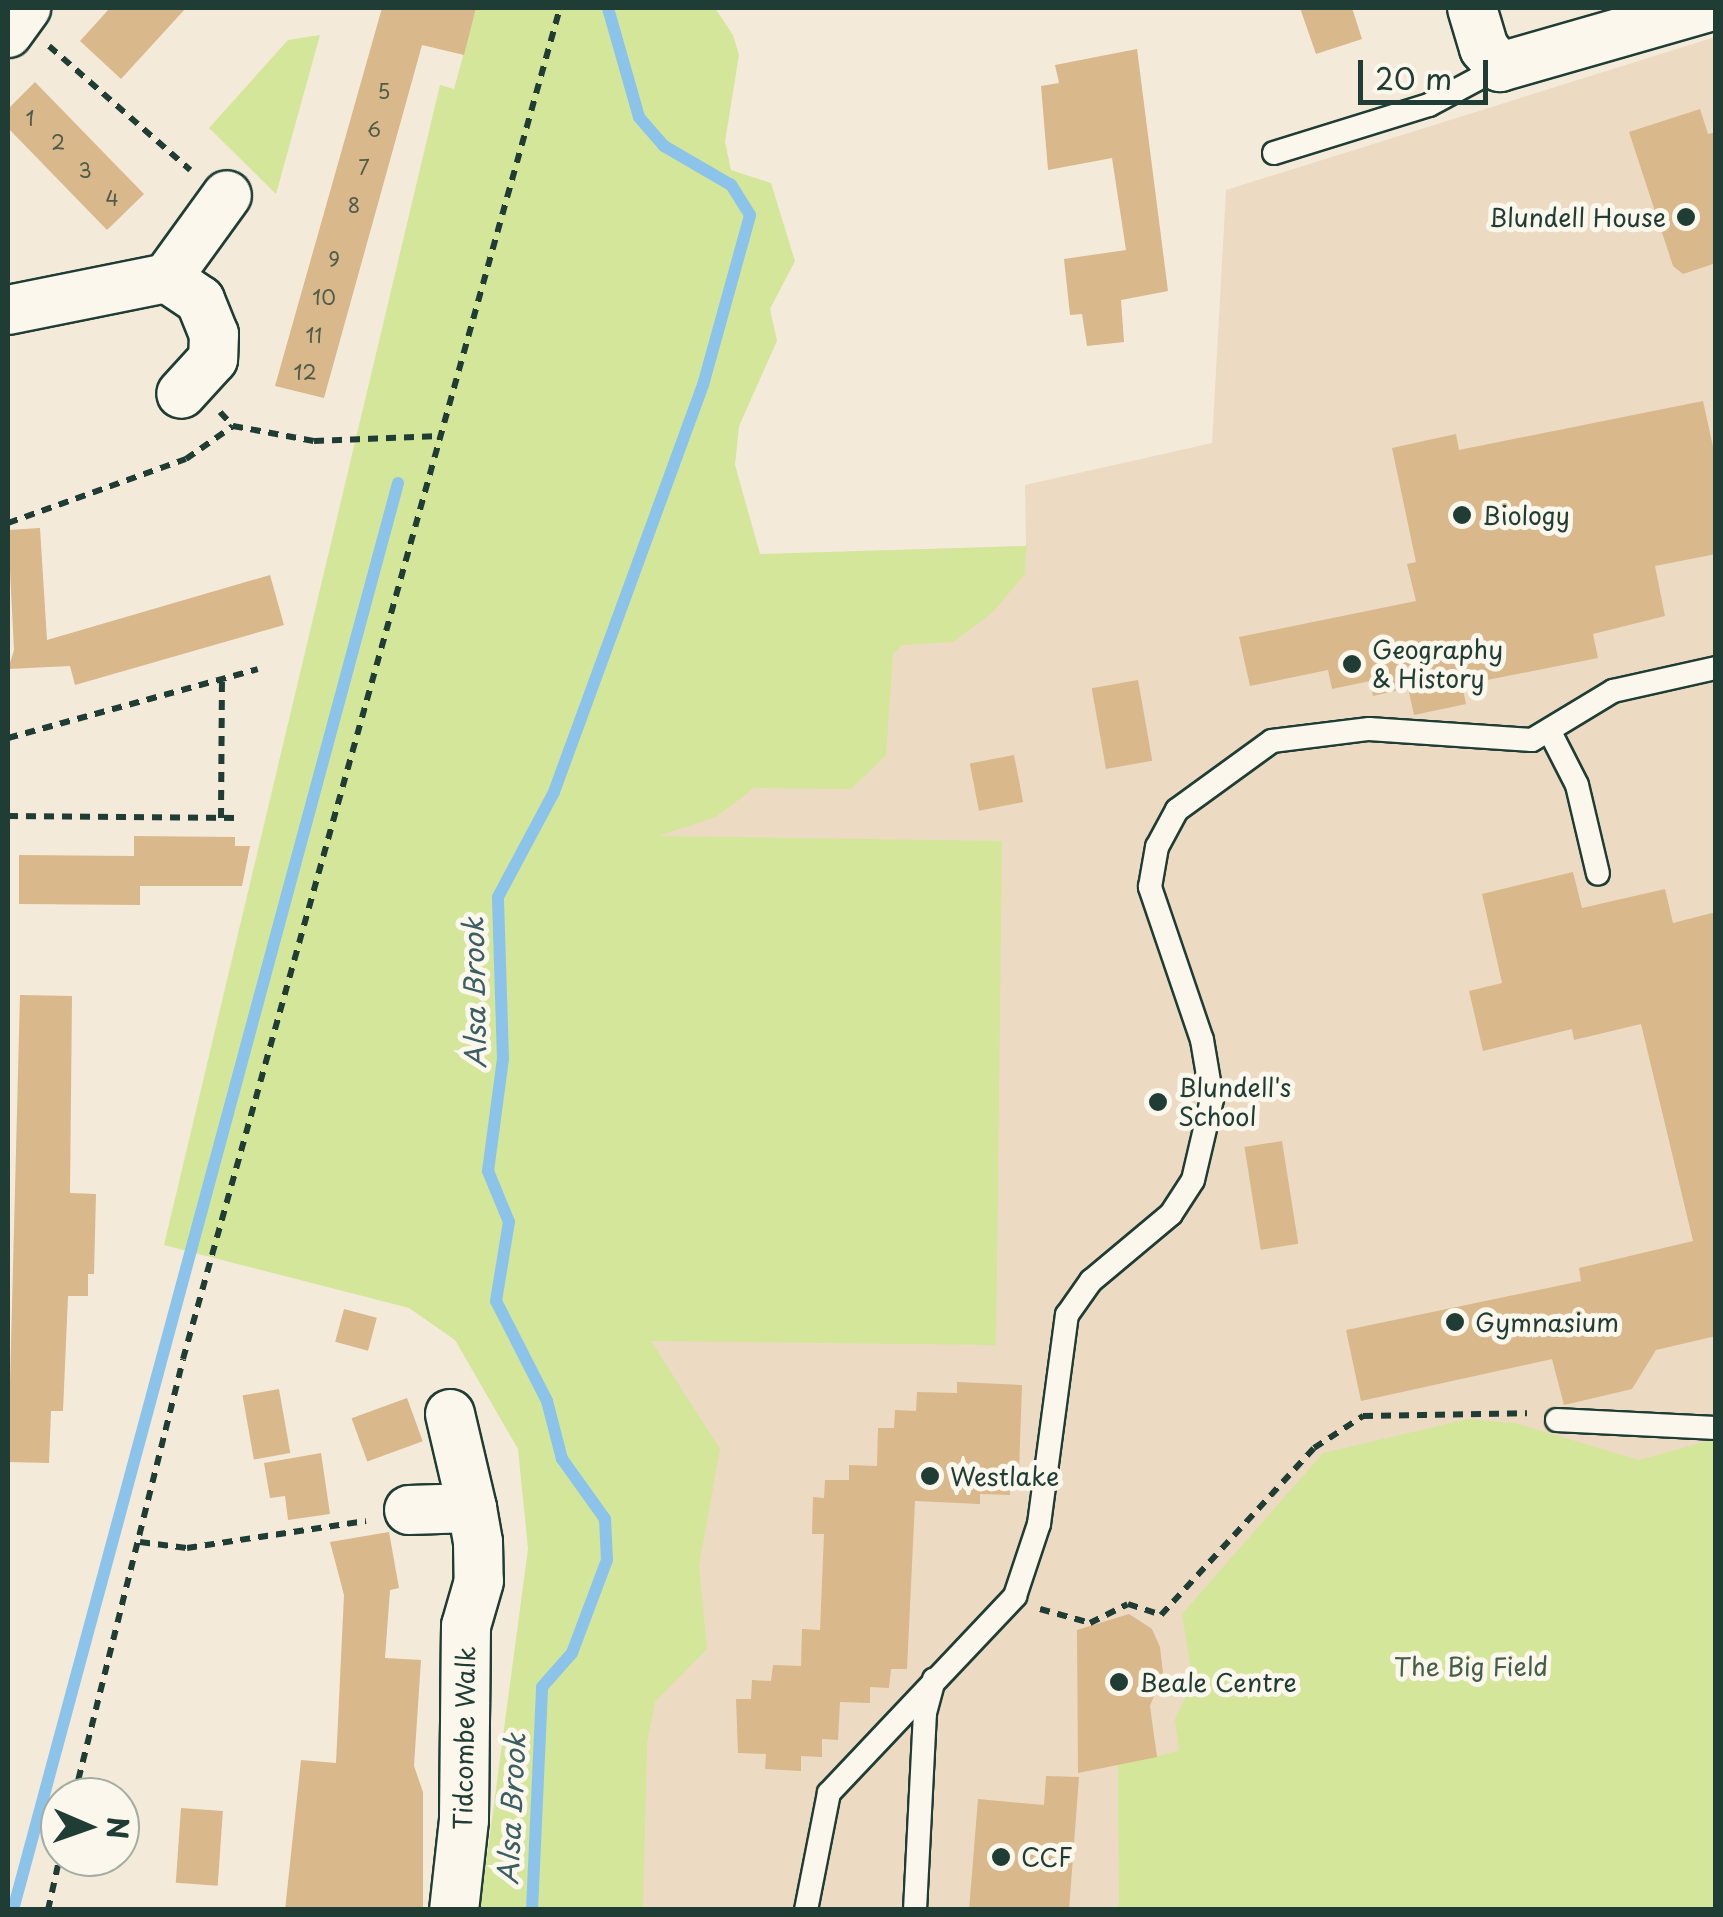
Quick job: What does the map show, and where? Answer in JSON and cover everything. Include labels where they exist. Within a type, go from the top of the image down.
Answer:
[{"type":"street","points":[[1472,8],[1484,48],[1500,67],[1706,8]]},
{"type":"street","points":[[8,310],[167,278],[224,199]]},
{"type":"street","points":[[167,278],[200,300],[214,334],[214,359],[188,390]]},
{"type":"street","name":"Tidcombe Walk","points":[[450,1414],[472,1508],[479,1581],[466,1626],[464,1820],[454,1910]]},
{"type":"street","points":[[409,1510],[472,1508]]},
{"type":"lane","points":[[1274,152],[1428,104],[1500,67]]},
{"type":"lane","points":[[806,1910],[829,1793],[937,1671],[1015,1596],[1039,1524],[1066,1315],[1092,1281],[1171,1214],[1193,1180],[1208,1131],[1212,1100],[1202,1040],[1150,888],[1157,847],[1178,810],[1272,741],[1370,729],[1513,742],[1550,732],[1613,691],[1716,668]]},
{"type":"lane","points":[[1550,732],[1578,784],[1598,874]]},
{"type":"lane","points":[[1558,1420],[1716,1428]]},
{"type":"lane","points":[[914,1910],[925,1713],[937,1671]]},
{"type":"path","points":[[79,1777],[183,1359],[560,8]]},
{"type":"path","points":[[15,16],[224,199]]},
{"type":"path","points":[[188,390],[232,426],[314,441],[440,436]]},
{"type":"path","points":[[8,522],[186,460],[232,426]]},
{"type":"path","points":[[8,738],[258,669]]},
{"type":"path","points":[[221,818],[222,679]]},
{"type":"path","points":[[8,816],[238,818]]},
{"type":"path","points":[[1015,1596],[1052,1617],[1090,1624],[1128,1604],[1162,1615],[1339,1426],[1363,1416],[1508,1408],[1558,1420]]},
{"type":"path","points":[[140,1542],[187,1548],[409,1510]]},
{"type":"path","points":[[48,1910],[55,1877]]},
{"type":"shaded area","name":"Blundell's School","points":[[1715,37],[1715,1909],[619,1909],[657,558],[1026,546],[1025,485],[1212,443],[1226,190]]},
{"type":"green space","points":[[476,8],[715,8],[733,35],[739,55],[725,142],[731,170],[771,183],[795,261],[770,309],[777,341],[739,426],[735,465],[760,554],[1027,546],[1024,575],[992,613],[953,642],[902,645],[893,654],[886,755],[851,789],[754,788],[716,817],[658,836],[1002,841],[996,1345],[651,1341],[720,1449],[699,1566],[707,1649],[655,1702],[647,1744],[643,1909],[480,1909],[528,1549],[518,1449],[455,1340],[409,1308],[164,1245],[440,85],[454,89]]},
{"type":"green space","points":[[320,35],[276,194],[209,128],[288,40]]},
{"type":"green space","name":"The Big Field","points":[[1468,1419],[1515,1423],[1639,1460],[1715,1439],[1715,1909],[1119,1909],[1118,1765],[1179,1751],[1175,1719],[1193,1681],[1182,1614],[1323,1453]]},
{"type":"building","points":[[110,8],[186,8],[121,79],[80,41]]},
{"type":"building","points":[[382,8],[476,8],[464,55],[422,45],[324,398],[275,386]]},
{"type":"building","points":[[1300,8],[1352,8],[1362,39],[1316,54]]},
{"type":"building","points":[[1137,49],[1168,291],[1121,300],[1124,342],[1087,346],[1082,314],[1070,315],[1064,259],[1126,250],[1112,158],[1048,170],[1041,86],[1059,83],[1055,65]]},
{"type":"building","points":[[35,82],[144,194],[107,230],[8,128],[8,109]]},
{"type":"building","name":"Blundell House","points":[[1700,109],[1708,134],[1716,132],[1716,263],[1683,274],[1673,266],[1629,132]]},
{"type":"building","points":[[1703,401],[1716,460],[1716,554],[1655,566],[1665,616],[1593,634],[1598,658],[1462,685],[1466,704],[1414,715],[1408,688],[1373,696],[1370,681],[1332,689],[1328,670],[1250,686],[1239,637],[1416,601],[1407,564],[1416,562],[1392,448],[1456,434],[1459,450]]},
{"type":"building","points":[[40,528],[47,640],[270,575],[284,625],[75,685],[70,666],[8,669],[14,650],[8,530]]},
{"type":"building","points":[[1138,680],[1152,761],[1106,769],[1092,688]]},
{"type":"building","points":[[1014,755],[1023,802],[979,811],[970,764]]},
{"type":"building","points":[[134,836],[235,837],[235,846],[250,846],[242,886],[140,886],[140,905],[19,904],[19,855],[134,856]]},
{"type":"building","points":[[1573,872],[1582,908],[1665,889],[1673,923],[1716,912],[1716,1336],[1656,1350],[1632,1389],[1564,1405],[1552,1359],[1361,1401],[1346,1330],[1581,1281],[1579,1268],[1693,1241],[1641,1024],[1574,1040],[1572,1029],[1483,1051],[1469,991],[1502,983],[1482,894]]},
{"type":"building","points":[[20,995],[72,996],[70,1193],[96,1194],[94,1274],[88,1274],[88,1296],[68,1296],[63,1411],[51,1411],[49,1463],[8,1462]]},
{"type":"building","points":[[1282,1141],[1298,1244],[1261,1250],[1244,1147]]},
{"type":"building","points":[[344,1309],[377,1318],[368,1351],[335,1342]]},
{"type":"building","points":[[957,1382],[1022,1385],[1019,1471],[1011,1471],[1010,1495],[980,1494],[980,1504],[915,1501],[907,1669],[891,1669],[889,1688],[870,1687],[870,1703],[840,1702],[838,1740],[822,1739],[822,1757],[801,1756],[801,1771],[765,1769],[766,1754],[738,1753],[736,1699],[751,1699],[752,1680],[771,1681],[773,1665],[801,1666],[802,1629],[820,1630],[824,1534],[812,1534],[813,1497],[824,1498],[825,1480],[849,1480],[849,1465],[877,1466],[878,1428],[894,1428],[895,1410],[916,1411],[917,1392],[957,1393]]},
{"type":"building","points":[[279,1389],[290,1453],[254,1459],[243,1395]]},
{"type":"building","points":[[407,1398],[423,1441],[367,1461],[352,1418]]},
{"type":"building","points":[[321,1453],[330,1514],[288,1520],[285,1496],[270,1498],[264,1463]]},
{"type":"building","points":[[389,1532],[399,1588],[390,1590],[385,1658],[421,1660],[414,1766],[423,1792],[423,1910],[285,1910],[301,1760],[336,1763],[344,1595],[330,1542]]},
{"type":"building","name":"Beale Centre","points":[[1129,1614],[1152,1629],[1160,1647],[1163,1673],[1150,1706],[1157,1757],[1078,1773],[1077,1630]]},
{"type":"building","points":[[1046,1776],[1079,1777],[1069,1910],[969,1910],[978,1799],[1044,1805]]},
{"type":"building","points":[[181,1808],[223,1811],[218,1886],[176,1883]]},
{"type":"waterway","name":"Alsa Brook","points":[[532,1910],[542,1687],[572,1653],[607,1560],[605,1519],[562,1459],[547,1401],[496,1301],[509,1222],[488,1171],[503,1059],[498,897],[554,792],[703,385],[750,215],[731,185],[664,146],[639,117],[608,8]]},
{"type":"waterway","points":[[13,1910],[398,483]]},
{"type":"place","name":"Blundell House","points":[[1686,217]]},
{"type":"place","name":"Biology","points":[[1462,515]]},
{"type":"place","name":"Geography & History","points":[[1352,664]]},
{"type":"place","name":"Blundell's School","points":[[1158,1102]]},
{"type":"place","name":"Gymnasium","points":[[1455,1322]]},
{"type":"place","name":"Westlake","points":[[930,1476]]},
{"type":"place","name":"Beale Centre","points":[[1119,1682]]},
{"type":"place","name":"CCF","points":[[1001,1857]]}]
